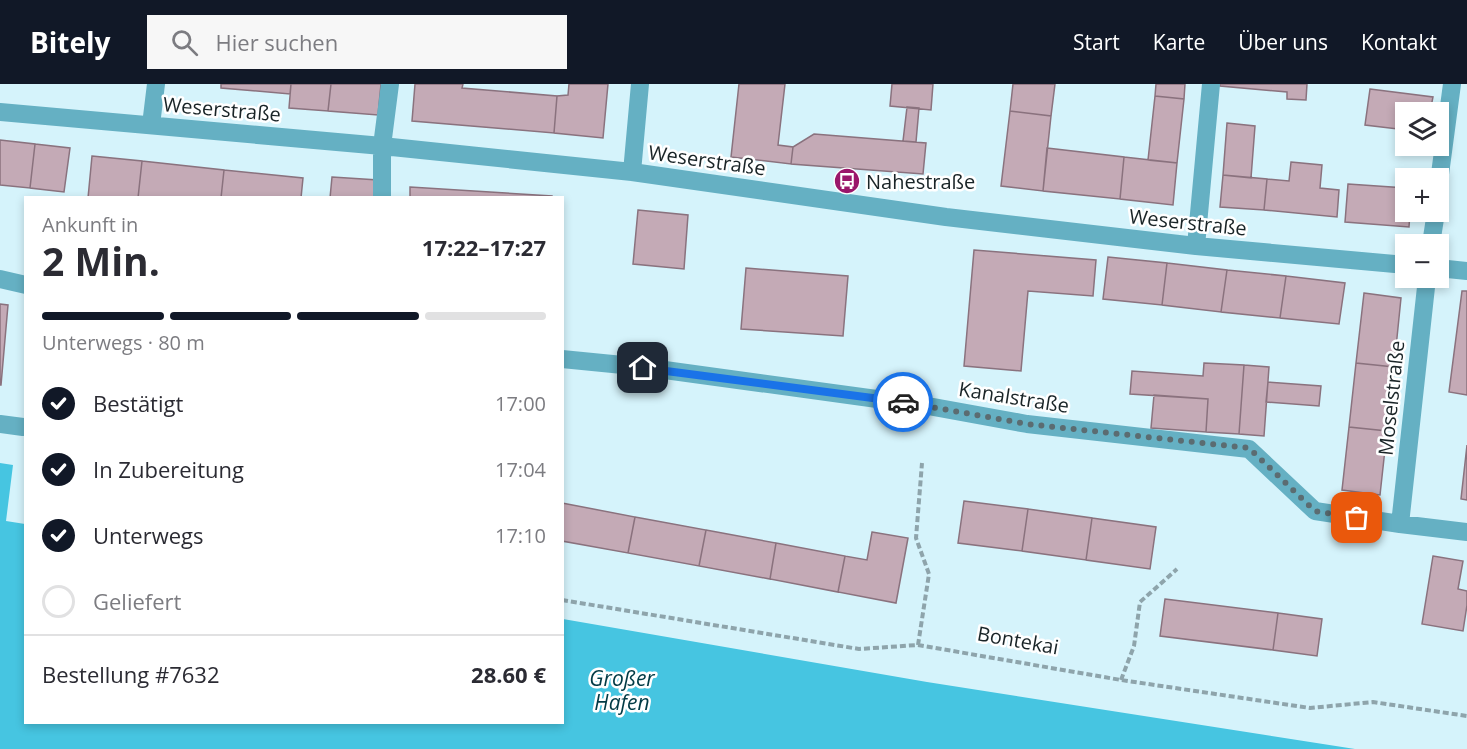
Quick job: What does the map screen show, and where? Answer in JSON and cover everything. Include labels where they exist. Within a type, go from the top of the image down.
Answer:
[{"type":"street","points":[[151,126],[156,84]]},
{"type":"street","points":[[382,196],[382,146],[390,84]]},
{"type":"street","points":[[632,172],[640,84]]},
{"type":"street","points":[[1196,246],[1211,84]]},
{"type":"street","points":[[1441,168],[1452,84]]},
{"type":"street","name":"Weserstraße","points":[[0,112],[382,146],[632,172],[946,217],[1196,246],[1395,264]]},
{"type":"street","points":[[1449,269],[1467,271]]},
{"type":"street","points":[[0,279],[24,285]]},
{"type":"street","name":"Moselstraße","points":[[1400,524],[1426,288]]},
{"type":"street","name":"Kanalstraße","points":[[564,359],[655,369],[928,406],[1027,424],[1249,448],[1315,511],[1467,532]]},
{"type":"street","points":[[0,424],[22,427]]},
{"type":"path","points":[[918,645],[929,574],[916,538],[922,463]]},
{"type":"path","points":[[1121,680],[1134,646],[1140,602],[1177,569]]},
{"type":"path","name":"Bontekai","points":[[564,600],[859,650],[918,645],[1121,680],[1310,708],[1373,702],[1467,716]]},
{"type":"water","name":"Großer Hafen","points":[[0,463],[13,465],[6,521],[24,524],[24,724],[564,724],[564,619],[927,682],[1355,749],[0,749]]},
{"type":"building","points":[[221,84],[291,84],[290,94],[221,88]]},
{"type":"building","points":[[291,84],[331,84],[328,111],[289,108]]},
{"type":"building","points":[[331,84],[381,84],[378,115],[328,111]]},
{"type":"building","points":[[415,84],[463,84],[462,88],[557,96],[554,133],[412,121]]},
{"type":"building","points":[[569,84],[608,84],[603,138],[554,133],[557,96],[568,95]]},
{"type":"building","points":[[739,84],[785,84],[778,145],[793,147],[791,164],[731,157]]},
{"type":"building","points":[[892,84],[933,84],[931,110],[890,106]]},
{"type":"building","points":[[1013,84],[1055,84],[1051,116],[1010,111]]},
{"type":"building","points":[[1156,84],[1185,84],[1184,99],[1155,96]]},
{"type":"building","points":[[1220,84],[1307,84],[1306,100],[1287,99],[1287,92],[1220,86]]},
{"type":"building","points":[[1370,89],[1433,97],[1432,102],[1395,102],[1395,129],[1365,125]]},
{"type":"building","points":[[1155,96],[1184,99],[1177,163],[1148,160]]},
{"type":"building","points":[[907,107],[919,108],[916,142],[903,141]]},
{"type":"building","points":[[1010,111],[1051,116],[1043,191],[1001,186]]},
{"type":"building","points":[[1227,123],[1255,126],[1251,178],[1223,175]]},
{"type":"building","points":[[814,134],[926,143],[923,174],[791,164],[793,147]]},
{"type":"building","points":[[0,140],[35,144],[30,188],[0,185]]},
{"type":"building","points":[[35,144],[70,148],[64,192],[30,188]]},
{"type":"building","points":[[1047,148],[1124,157],[1120,199],[1043,191]]},
{"type":"building","points":[[92,156],[142,161],[138,196],[88,196]]},
{"type":"building","points":[[1124,157],[1177,163],[1173,205],[1120,199]]},
{"type":"building","points":[[142,161],[224,170],[221,196],[138,196]]},
{"type":"building","points":[[1291,162],[1322,165],[1320,188],[1339,190],[1337,217],[1264,210],[1267,179],[1289,181]]},
{"type":"building","points":[[224,170],[303,178],[301,196],[221,196]]},
{"type":"building","points":[[1223,175],[1267,179],[1264,210],[1220,207]]},
{"type":"building","points":[[332,177],[378,180],[377,196],[330,196]]},
{"type":"building","points":[[1348,184],[1395,187],[1395,222],[1409,222],[1409,227],[1345,222]]},
{"type":"building","points":[[410,187],[552,196],[410,196]]},
{"type":"building","points":[[638,210],[688,215],[684,269],[633,264]]},
{"type":"building","points":[[974,250],[1096,260],[1093,296],[1028,291],[1021,371],[964,366]]},
{"type":"building","points":[[1108,257],[1167,263],[1162,305],[1103,299]]},
{"type":"building","points":[[1167,263],[1227,270],[1221,312],[1162,305]]},
{"type":"building","points":[[746,268],[848,276],[843,336],[741,329]]},
{"type":"building","points":[[1227,270],[1286,276],[1280,318],[1221,312]]},
{"type":"building","points":[[1286,276],[1345,283],[1339,324],[1280,318]]},
{"type":"building","points":[[1462,291],[1467,291],[1467,395],[1449,392]]},
{"type":"building","points":[[1364,293],[1401,298],[1394,367],[1356,363]]},
{"type":"building","points":[[0,304],[8,305],[1,385],[0,385]]},
{"type":"building","points":[[1204,363],[1244,365],[1239,434],[1206,432],[1208,399],[1130,394],[1132,371],[1203,376]]},
{"type":"building","points":[[1356,363],[1394,367],[1387,431],[1349,427]]},
{"type":"building","points":[[1244,365],[1269,367],[1264,436],[1239,434]]},
{"type":"building","points":[[1268,382],[1321,386],[1319,406],[1266,402]]},
{"type":"building","points":[[1154,395],[1208,399],[1206,432],[1151,428]]},
{"type":"building","points":[[1349,427],[1387,431],[1380,495],[1342,490]]},
{"type":"building","points":[[1467,445],[1467,500],[1461,499]]},
{"type":"building","points":[[964,501],[1028,509],[1022,551],[958,543]]},
{"type":"building","points":[[564,503],[635,517],[628,553],[564,541]]},
{"type":"building","points":[[1028,509],[1092,518],[1086,560],[1022,551]]},
{"type":"building","points":[[635,517],[706,530],[699,566],[628,553]]},
{"type":"building","points":[[1092,518],[1156,527],[1150,569],[1086,560]]},
{"type":"building","points":[[706,530],[776,543],[770,579],[699,566]]},
{"type":"building","points":[[872,532],[908,538],[896,603],[838,592],[845,556],[867,560]]},
{"type":"building","points":[[776,543],[845,556],[838,592],[770,579]]},
{"type":"building","points":[[1433,556],[1463,561],[1458,589],[1467,591],[1463,631],[1422,624]]},
{"type":"building","points":[[1165,599],[1278,613],[1273,650],[1160,636]]},
{"type":"building","points":[[1278,613],[1322,619],[1317,656],[1273,650]]},
{"type":"way so far","points":[[903,402],[1027,424],[1249,448],[1315,511],[1357,518]]},
{"type":"place","name":"Nahestraße","points":[[847,181]]},
{"type":"route","points":[[643,368],[903,402]]}]
